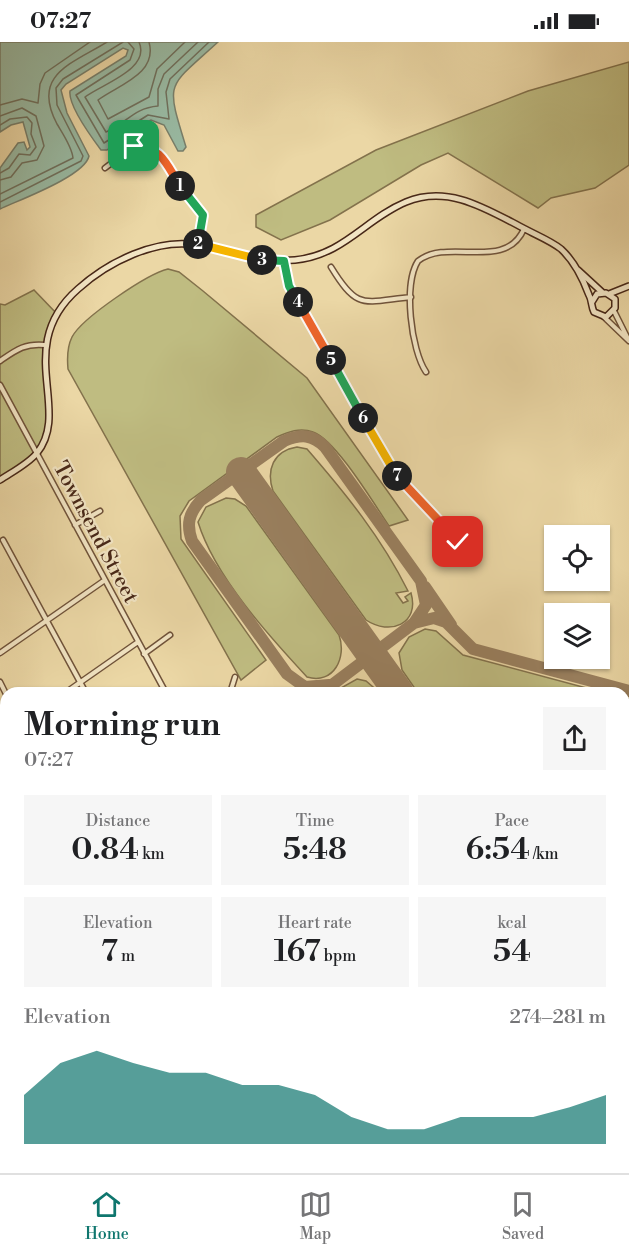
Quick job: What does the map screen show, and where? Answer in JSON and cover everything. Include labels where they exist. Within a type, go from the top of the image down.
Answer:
[{"type":"main road","points":[[0,480],[36,454],[49,423],[44,373],[45,345],[57,314],[86,283],[131,256],[155,247],[181,243],[198,245],[258,260],[284,261],[316,256],[336,249],[396,207],[423,197],[448,196],[473,202],[560,248],[576,269],[592,302],[594,312],[603,317],[614,311],[615,302],[629,287]]},
{"type":"main road","points":[[576,269],[615,302]]},
{"type":"main road","points":[[592,302],[597,294],[629,287]]},
{"type":"street","points":[[105,168],[134,146],[155,150],[162,155],[181,188],[202,211],[203,218],[198,245]]},
{"type":"street","points":[[426,372],[414,349],[411,297],[414,269],[423,258],[453,250],[489,253],[516,242],[524,229]]},
{"type":"street","points":[[284,261],[289,286],[381,454],[396,474],[461,544]]},
{"type":"street","points":[[332,267],[345,289],[354,298],[365,301],[411,297]]},
{"type":"street","points":[[614,311],[628,340]]},
{"type":"street","points":[[603,317],[628,340]]},
{"type":"street","points":[[0,361],[20,347],[31,343],[45,345]]},
{"type":"street","name":"Townsend Street","points":[[0,385],[163,687]]},
{"type":"street","points":[[75,525],[100,511]]},
{"type":"street","points":[[3,540],[83,687]]},
{"type":"street","points":[[0,653],[105,580]]},
{"type":"street","points":[[144,654],[170,635]]},
{"type":"street","points":[[73,687],[138,642]]},
{"type":"street","points":[[232,687],[235,677]]},
{"type":"shaded area","points":[[629,62],[629,165],[595,188],[551,198],[538,208],[448,153],[421,165],[330,220],[281,240],[256,227],[256,215],[376,150],[528,91]]},
{"type":"shaded area","points":[[168,269],[179,272],[307,378],[408,520],[389,526],[343,459],[322,437],[303,430],[277,437],[189,501],[180,516],[181,539],[266,660],[241,680],[68,369],[69,345],[72,337],[88,319],[146,279]]},
{"type":"shaded area","points":[[34,290],[57,314],[45,345],[49,423],[36,454],[0,478],[0,304],[5,305]]},
{"type":"shaded area","points":[[297,447],[307,449],[349,499],[374,534],[408,591],[396,593],[403,603],[408,601],[405,597],[411,593],[413,604],[411,613],[401,624],[384,627],[366,620],[273,491],[270,476],[273,463],[282,453]]},
{"type":"shaded area","points":[[226,498],[235,499],[246,506],[339,635],[340,660],[331,673],[325,677],[307,677],[245,605],[217,564],[198,522],[206,507]]},
{"type":"shaded area","points":[[425,629],[436,631],[463,655],[583,687],[414,687],[402,670],[399,653],[409,637]]},
{"type":"shaded area","points":[[357,679],[366,681],[373,687],[343,687]]},
{"type":"water","points":[[0,42],[218,42],[180,78],[175,87],[173,96],[175,109],[186,147],[183,151],[178,151],[164,125],[151,120],[139,125],[107,150],[101,150],[81,121],[70,97],[70,91],[126,56],[128,50],[123,48],[66,84],[61,90],[67,113],[89,156],[85,164],[64,179],[0,209],[0,168],[18,143],[24,142],[27,150],[30,147],[23,122],[11,125],[0,132]]},
{"type":"taxiway","points":[[329,685],[305,687],[287,674],[192,541],[189,529],[190,519],[201,500],[284,441],[301,436],[316,440],[325,447],[421,581],[426,605],[414,623]]},
{"type":"taxiway","points":[[425,587],[451,625]]},
{"type":"taxiway","points":[[329,687],[414,623],[434,618],[446,622],[473,649],[614,687]]},
{"type":"runway","points":[[241,472],[395,687]]},
{"type":"route","points":[[134,146],[143,146],[162,155],[181,188],[202,211],[203,218],[198,245],[247,258],[284,261],[289,286],[381,454],[396,474],[458,542]]}]
